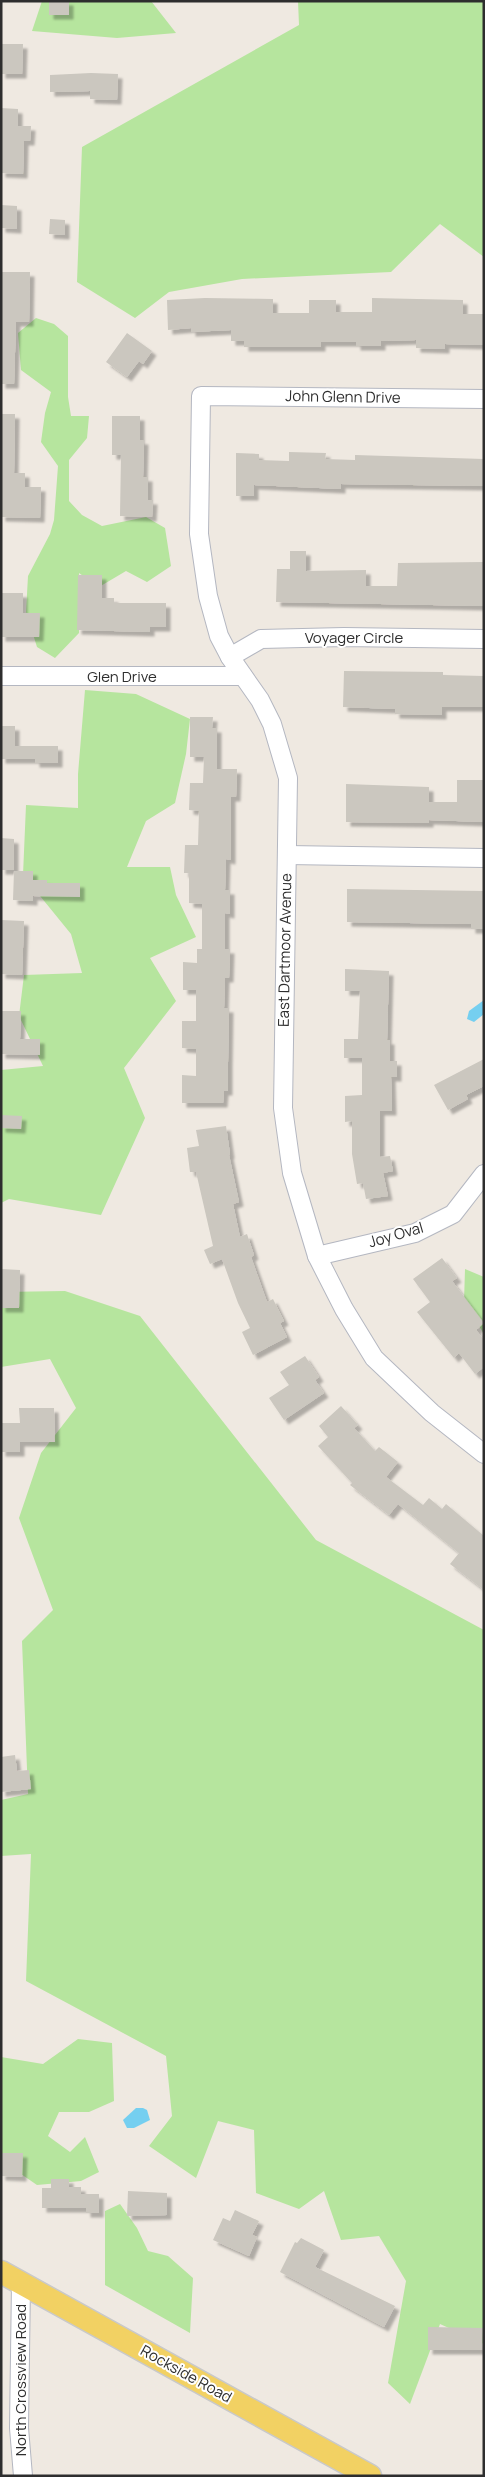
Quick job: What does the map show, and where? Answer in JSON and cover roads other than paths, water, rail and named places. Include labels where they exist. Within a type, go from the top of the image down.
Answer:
[{"type":"main road","name":"Rockside Road","points":[[1,2272],[370,2476]]},
{"type":"street","name":"John Glenn Drive","points":[[201,396],[484,399]]},
{"type":"street","name":"East Dartmoor Avenue","points":[[201,396],[199,534],[208,596],[219,636],[230,658],[260,700],[272,724],[288,778],[282,1108],[292,1172],[317,1256],[344,1309],[374,1358],[432,1413],[484,1454]]},
{"type":"street","name":"Voyager Circle","points":[[230,658],[261,638],[484,639]]},
{"type":"street","name":"Glen Drive","points":[[1,676],[244,676]]},
{"type":"street","points":[[287,855],[484,858]]},
{"type":"street","name":"Joy Oval","points":[[317,1256],[423,1230],[453,1214],[484,1174]]},
{"type":"street","name":"North Crossview Road","points":[[20,2283],[18,2428],[23,2476]]},
{"type":"water","points":[[484,1000],[484,1014],[474,1022],[467,1019],[469,1011]]},
{"type":"water","points":[[136,2108],[147,2110],[150,2120],[134,2128],[127,2128],[123,2120]]}]
